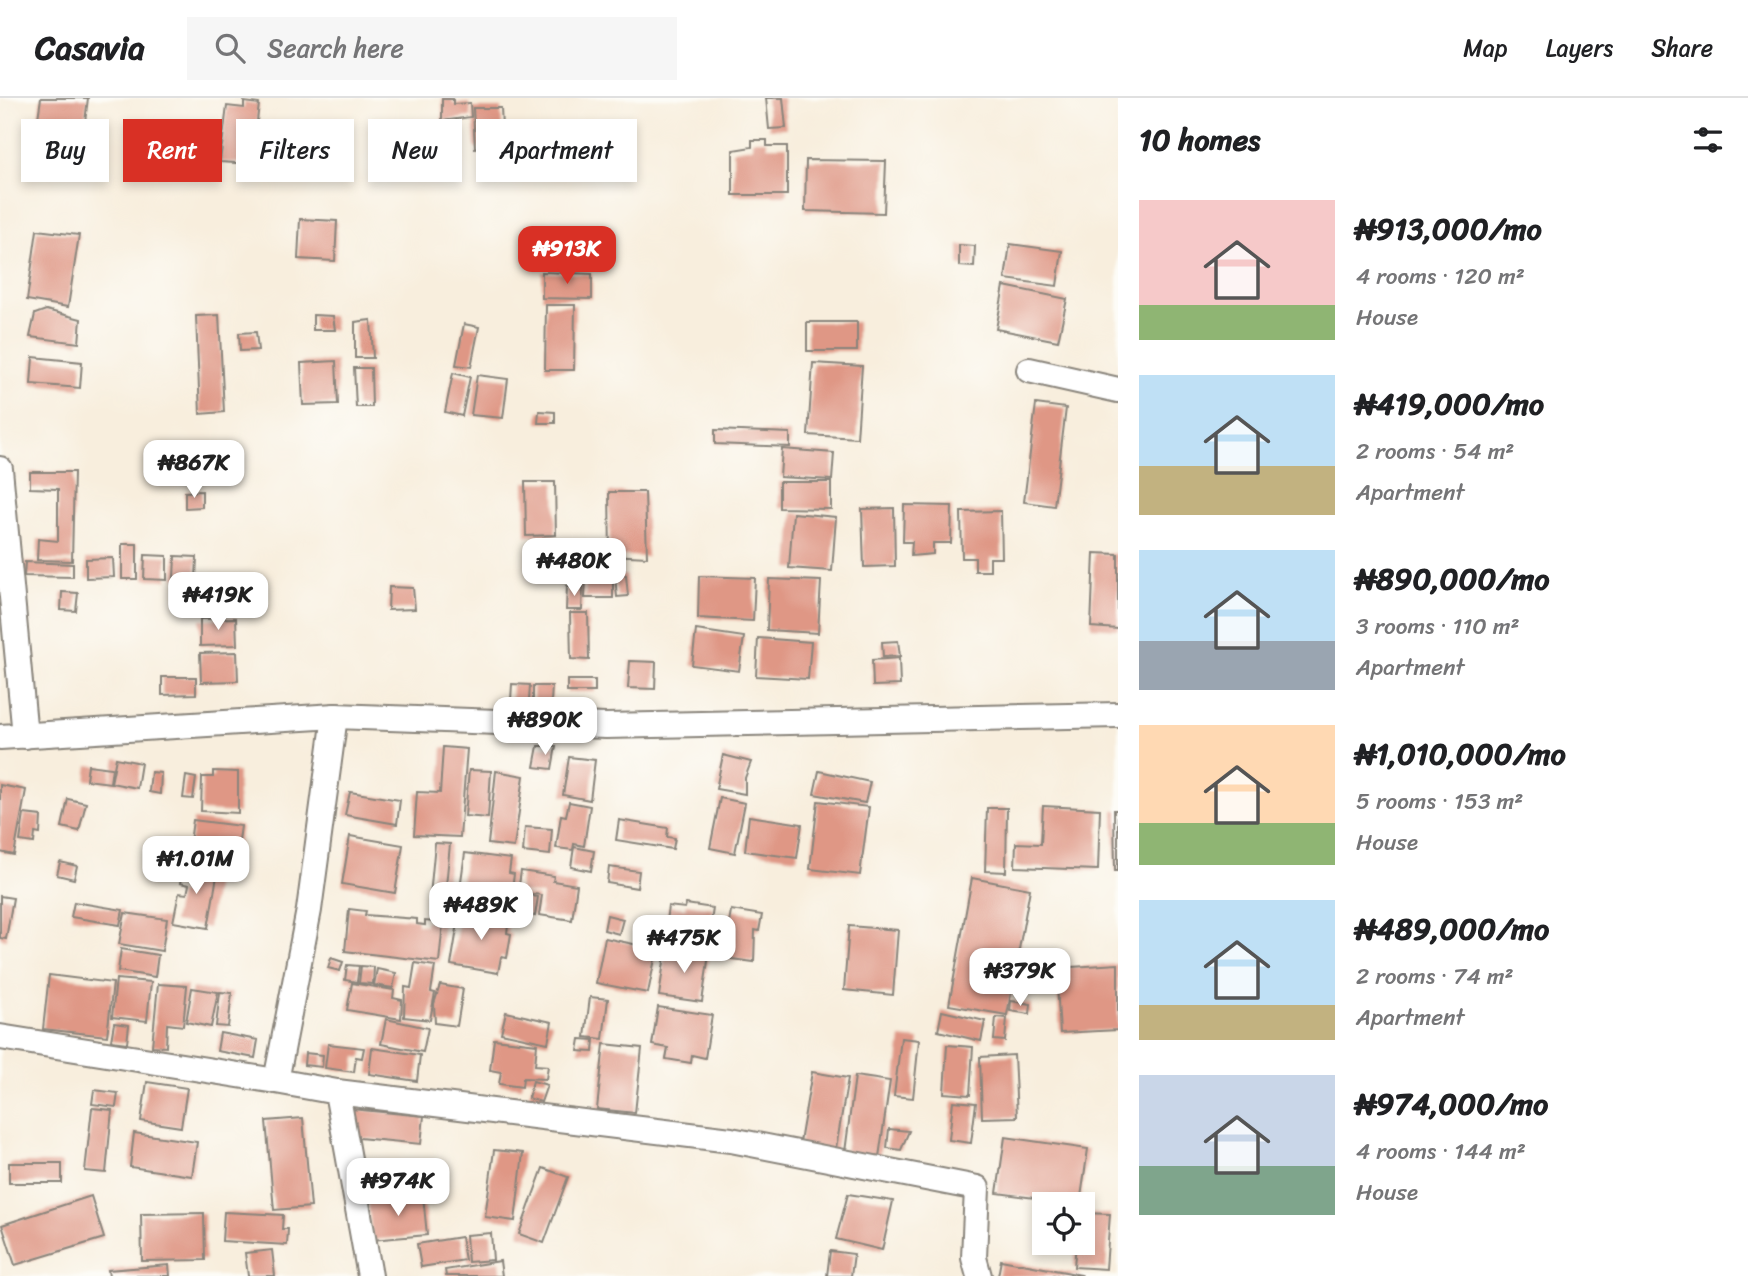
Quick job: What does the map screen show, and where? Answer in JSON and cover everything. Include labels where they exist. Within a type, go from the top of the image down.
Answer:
[{"type":"street","points":[[1029,370],[1118,390]]},
{"type":"street","points":[[0,469],[25,736]]},
{"type":"street","points":[[0,737],[335,716],[606,726],[1118,715]]},
{"type":"street","points":[[276,1081],[309,910],[335,716]]},
{"type":"street","points":[[0,1037],[337,1092],[731,1140],[977,1188],[974,1258],[979,1276]]},
{"type":"street","points":[[337,1092],[370,1276]]},
{"type":"building","points":[[41,98],[88,98],[85,119],[38,119]]},
{"type":"building","points":[[766,98],[783,98],[786,128],[769,129]]},
{"type":"building","points":[[442,99],[453,99],[453,104],[470,103],[471,117],[442,119]]},
{"type":"building","points":[[244,102],[259,104],[257,119],[236,119],[236,163],[222,162],[227,106],[244,108]]},
{"type":"building","points":[[473,108],[501,108],[502,119],[476,119],[475,148]]},
{"type":"building","points":[[752,140],[767,140],[767,146],[787,146],[787,195],[733,195],[733,150],[752,147]]},
{"type":"building","points":[[806,160],[886,161],[884,213],[805,211]]},
{"type":"building","points":[[300,219],[337,221],[335,261],[298,259]]},
{"type":"building","points":[[37,230],[79,235],[68,307],[27,300]]},
{"type":"building","points":[[1010,244],[1062,251],[1057,286],[1005,279]]},
{"type":"building","points":[[959,245],[975,246],[974,267],[959,266]]},
{"type":"building","points":[[542,272],[592,274],[592,299],[542,298]]},
{"type":"building","points":[[1004,286],[1067,299],[1058,341],[996,329]]},
{"type":"building","points":[[546,305],[575,305],[574,370],[545,370]]},
{"type":"building","points":[[46,310],[81,319],[79,343],[30,337],[35,314]]},
{"type":"building","points":[[219,315],[224,412],[200,414],[196,316]]},
{"type":"building","points":[[313,315],[333,316],[335,330],[313,330]]},
{"type":"building","points":[[371,320],[373,358],[355,358],[355,322]]},
{"type":"building","points":[[807,322],[857,322],[857,351],[807,351]]},
{"type":"building","points":[[464,324],[479,327],[471,367],[456,365]]},
{"type":"building","points":[[256,332],[258,350],[240,351],[239,333]]},
{"type":"building","points":[[33,357],[82,362],[80,388],[31,384]]},
{"type":"building","points":[[336,361],[338,404],[303,405],[301,363]]},
{"type":"building","points":[[813,363],[862,366],[857,438],[808,435]]},
{"type":"building","points":[[354,368],[371,368],[372,407],[356,407]]},
{"type":"building","points":[[453,373],[470,377],[462,416],[445,412]]},
{"type":"building","points":[[477,375],[508,379],[503,418],[471,415]]},
{"type":"building","points":[[1036,404],[1066,408],[1054,506],[1024,502]]},
{"type":"building","points":[[539,411],[555,412],[555,423],[538,423]]},
{"type":"building","points":[[715,430],[790,433],[790,447],[715,444]]},
{"type":"building","points":[[782,449],[834,453],[832,480],[780,477]]},
{"type":"building","points":[[30,472],[74,472],[72,561],[37,560],[38,539],[58,541],[58,489],[30,488]]},
{"type":"building","points":[[525,482],[555,482],[556,535],[526,536]]},
{"type":"building","points":[[779,482],[831,482],[831,509],[779,508]]},
{"type":"building","points":[[202,491],[202,507],[185,508],[185,492]]},
{"type":"building","points":[[609,492],[645,492],[647,557],[610,555]]},
{"type":"building","points":[[904,505],[952,506],[951,543],[933,543],[933,554],[911,556],[912,542],[903,542]]},
{"type":"building","points":[[894,508],[895,566],[864,567],[862,509]]},
{"type":"building","points":[[1001,511],[1002,558],[990,558],[990,571],[975,571],[975,558],[962,558],[961,512]]},
{"type":"building","points":[[793,513],[836,517],[832,571],[789,568]]},
{"type":"building","points":[[122,544],[137,544],[137,579],[122,579]]},
{"type":"building","points":[[1094,553],[1118,554],[1118,629],[1091,627]]},
{"type":"building","points":[[145,555],[167,556],[167,580],[144,579]]},
{"type":"building","points":[[175,556],[197,557],[196,579],[174,578]]},
{"type":"building","points":[[113,558],[114,577],[86,578],[86,559]]},
{"type":"building","points":[[25,562],[73,564],[73,577],[24,576]]},
{"type":"building","points":[[626,575],[628,596],[617,597],[615,576]]},
{"type":"building","points":[[586,576],[613,576],[613,598],[585,598]]},
{"type":"building","points":[[699,576],[755,578],[753,621],[698,618]]},
{"type":"building","points":[[769,579],[821,581],[818,633],[767,630]]},
{"type":"building","points":[[198,584],[237,584],[238,611],[198,612]]},
{"type":"building","points":[[567,586],[583,586],[582,610],[566,610]]},
{"type":"building","points":[[389,587],[413,588],[415,609],[388,610]]},
{"type":"building","points":[[62,592],[78,593],[76,611],[61,610]]},
{"type":"building","points":[[570,613],[588,613],[589,660],[571,659]]},
{"type":"building","points":[[236,618],[237,645],[200,646],[200,619]]},
{"type":"building","points":[[696,630],[744,637],[739,671],[692,665]]},
{"type":"building","points":[[758,638],[811,642],[808,679],[756,676]]},
{"type":"building","points":[[898,641],[900,656],[883,657],[882,642]]},
{"type":"building","points":[[237,652],[238,681],[201,682],[200,653]]},
{"type":"building","points":[[899,658],[900,685],[873,686],[872,660]]},
{"type":"building","points":[[630,661],[656,662],[655,689],[628,688]]},
{"type":"building","points":[[162,677],[196,677],[196,694],[162,695]]},
{"type":"building","points":[[567,680],[595,680],[595,692],[567,692]]},
{"type":"building","points":[[512,684],[530,685],[529,701],[511,700]]},
{"type":"building","points":[[533,686],[552,686],[551,702],[533,702]]},
{"type":"building","points":[[538,746],[556,746],[552,769],[534,767]]},
{"type":"building","points":[[443,747],[467,749],[460,837],[414,835],[417,792],[440,793]]},
{"type":"building","points":[[723,755],[751,762],[745,778],[745,794],[716,789]]},
{"type":"building","points":[[569,757],[595,760],[590,800],[563,795]]},
{"type":"building","points":[[116,758],[141,763],[137,788],[111,783]]},
{"type":"building","points":[[88,765],[112,768],[110,783],[86,780]]},
{"type":"building","points":[[469,770],[491,771],[488,818],[465,816]]},
{"type":"building","points":[[213,771],[238,772],[238,813],[201,811],[202,777],[213,777]]},
{"type":"building","points":[[496,771],[524,776],[514,847],[488,844]]},
{"type":"building","points":[[819,771],[870,782],[865,803],[814,794]]},
{"type":"building","points":[[151,772],[161,773],[160,794],[149,792]]},
{"type":"building","points":[[186,776],[196,778],[193,799],[183,798]]},
{"type":"building","points":[[0,785],[26,790],[14,855],[0,852]]},
{"type":"building","points":[[350,792],[400,800],[397,824],[345,815]]},
{"type":"building","points":[[720,798],[745,803],[735,853],[710,848]]},
{"type":"building","points":[[68,799],[86,803],[79,831],[62,827]]},
{"type":"building","points":[[818,801],[869,807],[860,875],[810,869]]},
{"type":"building","points":[[569,802],[590,806],[584,846],[574,844],[573,850],[556,848],[561,815],[566,816]]},
{"type":"building","points":[[1043,806],[1100,809],[1098,870],[1015,867],[1016,843],[1041,844]]},
{"type":"building","points":[[987,808],[1007,808],[1006,872],[985,871]]},
{"type":"building","points":[[1114,810],[1118,810],[1118,871],[1115,871]]},
{"type":"building","points":[[24,814],[41,816],[40,834],[35,833],[34,843],[20,841]]},
{"type":"building","points":[[749,816],[802,824],[797,858],[745,851]]},
{"type":"building","points":[[193,820],[241,826],[237,855],[229,853],[228,863],[188,857]]},
{"type":"building","points":[[619,820],[668,828],[667,837],[675,838],[673,849],[616,840]]},
{"type":"building","points":[[525,827],[552,829],[550,855],[523,852]]},
{"type":"building","points":[[350,836],[403,845],[395,893],[342,884]]},
{"type":"building","points":[[435,843],[450,844],[445,897],[430,896]]},
{"type":"building","points":[[574,847],[594,851],[591,871],[571,867]]},
{"type":"building","points":[[465,853],[511,859],[509,873],[514,874],[511,898],[505,897],[504,908],[458,902]]},
{"type":"building","points":[[60,862],[77,866],[74,879],[57,875]]},
{"type":"building","points":[[184,864],[218,870],[208,928],[173,922],[179,893],[187,894],[189,885],[180,883]]},
{"type":"building","points":[[609,867],[639,871],[637,888],[607,883]]},
{"type":"building","points":[[521,871],[554,876],[553,881],[577,885],[572,920],[539,915],[542,895],[518,892]]},
{"type":"building","points":[[972,878],[1030,889],[1007,1015],[949,1005]]},
{"type":"building","points":[[515,893],[538,897],[535,916],[511,912]]},
{"type":"building","points":[[0,896],[13,898],[6,939],[0,938]]},
{"type":"building","points":[[74,902],[123,910],[120,925],[71,917]]},
{"type":"building","points":[[686,904],[713,908],[707,951],[663,945],[668,906],[685,908]]},
{"type":"building","points":[[349,909],[366,911],[365,915],[417,919],[417,924],[425,925],[425,921],[443,923],[439,962],[345,951]]},
{"type":"building","points":[[731,910],[762,915],[759,931],[755,930],[754,962],[724,958]]},
{"type":"building","points":[[460,911],[509,918],[507,933],[511,934],[507,958],[501,957],[498,973],[451,965]]},
{"type":"building","points":[[125,913],[167,919],[162,951],[119,944]]},
{"type":"building","points":[[607,915],[623,919],[619,934],[604,930]]},
{"type":"building","points":[[849,926],[898,930],[893,995],[844,990]]},
{"type":"building","points":[[605,938],[657,949],[648,993],[596,983]]},
{"type":"building","points":[[666,948],[709,954],[702,1002],[659,996]]},
{"type":"building","points":[[121,949],[158,955],[155,977],[118,971]]},
{"type":"building","points":[[331,958],[343,962],[340,971],[328,968]]},
{"type":"building","points":[[415,963],[435,966],[431,992],[435,993],[430,1020],[404,1017],[405,987],[411,988]]},
{"type":"building","points":[[1118,964],[1118,1030],[1060,1033],[1056,968]]},
{"type":"building","points":[[347,965],[359,966],[357,982],[345,980]]},
{"type":"building","points":[[361,966],[374,967],[373,984],[359,983]]},
{"type":"building","points":[[377,969],[396,973],[393,988],[374,985]]},
{"type":"building","points":[[49,975],[113,983],[107,1036],[43,1029]]},
{"type":"building","points":[[116,979],[151,982],[147,1021],[112,1017]]},
{"type":"building","points":[[352,983],[394,990],[393,998],[402,1000],[401,1019],[347,1010]]},
{"type":"building","points":[[158,984],[187,986],[183,1026],[167,1024],[166,1047],[152,1046]]},
{"type":"building","points":[[440,985],[463,989],[457,1026],[435,1023],[434,1004]]},
{"type":"building","points":[[192,988],[218,992],[211,1027],[186,1022]]},
{"type":"building","points":[[220,992],[232,993],[228,1027],[216,1026]]},
{"type":"building","points":[[590,997],[608,999],[603,1039],[585,1037]]},
{"type":"building","points":[[1011,1001],[1031,1004],[1030,1014],[1010,1011]]},
{"type":"building","points":[[658,1007],[712,1015],[705,1058],[692,1055],[691,1063],[666,1059],[668,1048],[652,1045]]},
{"type":"building","points":[[942,1011],[985,1021],[981,1041],[938,1031]]},
{"type":"building","points":[[506,1012],[552,1022],[548,1043],[501,1033]]},
{"type":"building","points":[[996,1017],[1007,1018],[1005,1041],[994,1040]]},
{"type":"building","points":[[386,1019],[428,1028],[423,1052],[381,1044]]},
{"type":"building","points":[[114,1023],[129,1025],[127,1043],[111,1041]]},
{"type":"building","points":[[220,1033],[258,1040],[255,1058],[217,1051]]},
{"type":"building","points":[[901,1038],[919,1040],[913,1098],[894,1096]]},
{"type":"building","points":[[494,1039],[537,1044],[535,1065],[548,1066],[546,1079],[523,1078],[522,1087],[499,1084],[501,1072],[490,1070]]},
{"type":"building","points":[[580,1039],[594,1040],[593,1052],[578,1051]]},
{"type":"building","points":[[328,1044],[364,1048],[362,1058],[356,1057],[354,1072],[325,1068]]},
{"type":"building","points":[[604,1044],[642,1048],[635,1113],[597,1109]]},
{"type":"building","points":[[947,1045],[973,1047],[970,1095],[944,1093]]},
{"type":"building","points":[[372,1048],[420,1055],[417,1081],[369,1074]]},
{"type":"building","points":[[305,1053],[323,1055],[322,1067],[304,1065]]},
{"type":"building","points":[[1014,1055],[1017,1117],[982,1118],[980,1057]]},
{"type":"building","points":[[812,1072],[848,1078],[835,1154],[799,1148]]},
{"type":"building","points":[[855,1076],[890,1081],[879,1157],[845,1152]]},
{"type":"building","points":[[533,1081],[547,1085],[541,1102],[528,1098]]},
{"type":"building","points":[[147,1082],[187,1088],[181,1127],[141,1121]]},
{"type":"building","points":[[94,1090],[118,1093],[116,1107],[92,1104]]},
{"type":"building","points":[[953,1101],[976,1103],[971,1143],[949,1140]]},
{"type":"building","points":[[92,1108],[112,1110],[106,1173],[85,1171]]},
{"type":"building","points":[[351,1109],[424,1116],[421,1144],[349,1137]]},
{"type":"building","points":[[303,1118],[311,1207],[274,1210],[266,1121]]},
{"type":"building","points":[[889,1129],[909,1131],[901,1150],[887,1148]]},
{"type":"building","points":[[134,1133],[197,1142],[192,1176],[130,1167]]},
{"type":"building","points":[[1005,1137],[1088,1149],[1082,1192],[1032,1192],[1032,1198],[997,1193]]},
{"type":"building","points":[[494,1150],[523,1153],[515,1221],[485,1217]]},
{"type":"building","points":[[9,1163],[62,1163],[62,1183],[9,1183]]},
{"type":"building","points":[[543,1168],[568,1177],[544,1243],[519,1234]]},
{"type":"building","points":[[848,1194],[893,1201],[882,1250],[836,1239]]},
{"type":"building","points":[[91,1196],[104,1238],[15,1265],[2,1225]]},
{"type":"building","points":[[423,1196],[427,1235],[372,1240],[368,1202]]},
{"type":"building","points":[[224,1212],[283,1215],[282,1229],[288,1229],[287,1245],[222,1241]]},
{"type":"building","points":[[204,1213],[205,1260],[142,1261],[141,1214]]},
{"type":"building","points":[[1095,1213],[1110,1214],[1106,1269],[1074,1267],[1075,1255],[1095,1255]]},
{"type":"building","points":[[491,1233],[493,1260],[468,1262],[466,1235]]},
{"type":"building","points":[[461,1237],[465,1260],[421,1267],[417,1244]]},
{"type":"building","points":[[272,1250],[275,1276],[248,1276],[245,1253]]},
{"type":"building","points":[[830,1251],[854,1254],[851,1276],[827,1276]]},
{"type":"building","points":[[1001,1260],[1081,1275],[998,1276]]},
{"type":"building","points":[[500,1261],[502,1276],[446,1276],[445,1270]]},
{"type":"building","points":[[169,1265],[170,1276],[109,1276],[108,1270]]}]
